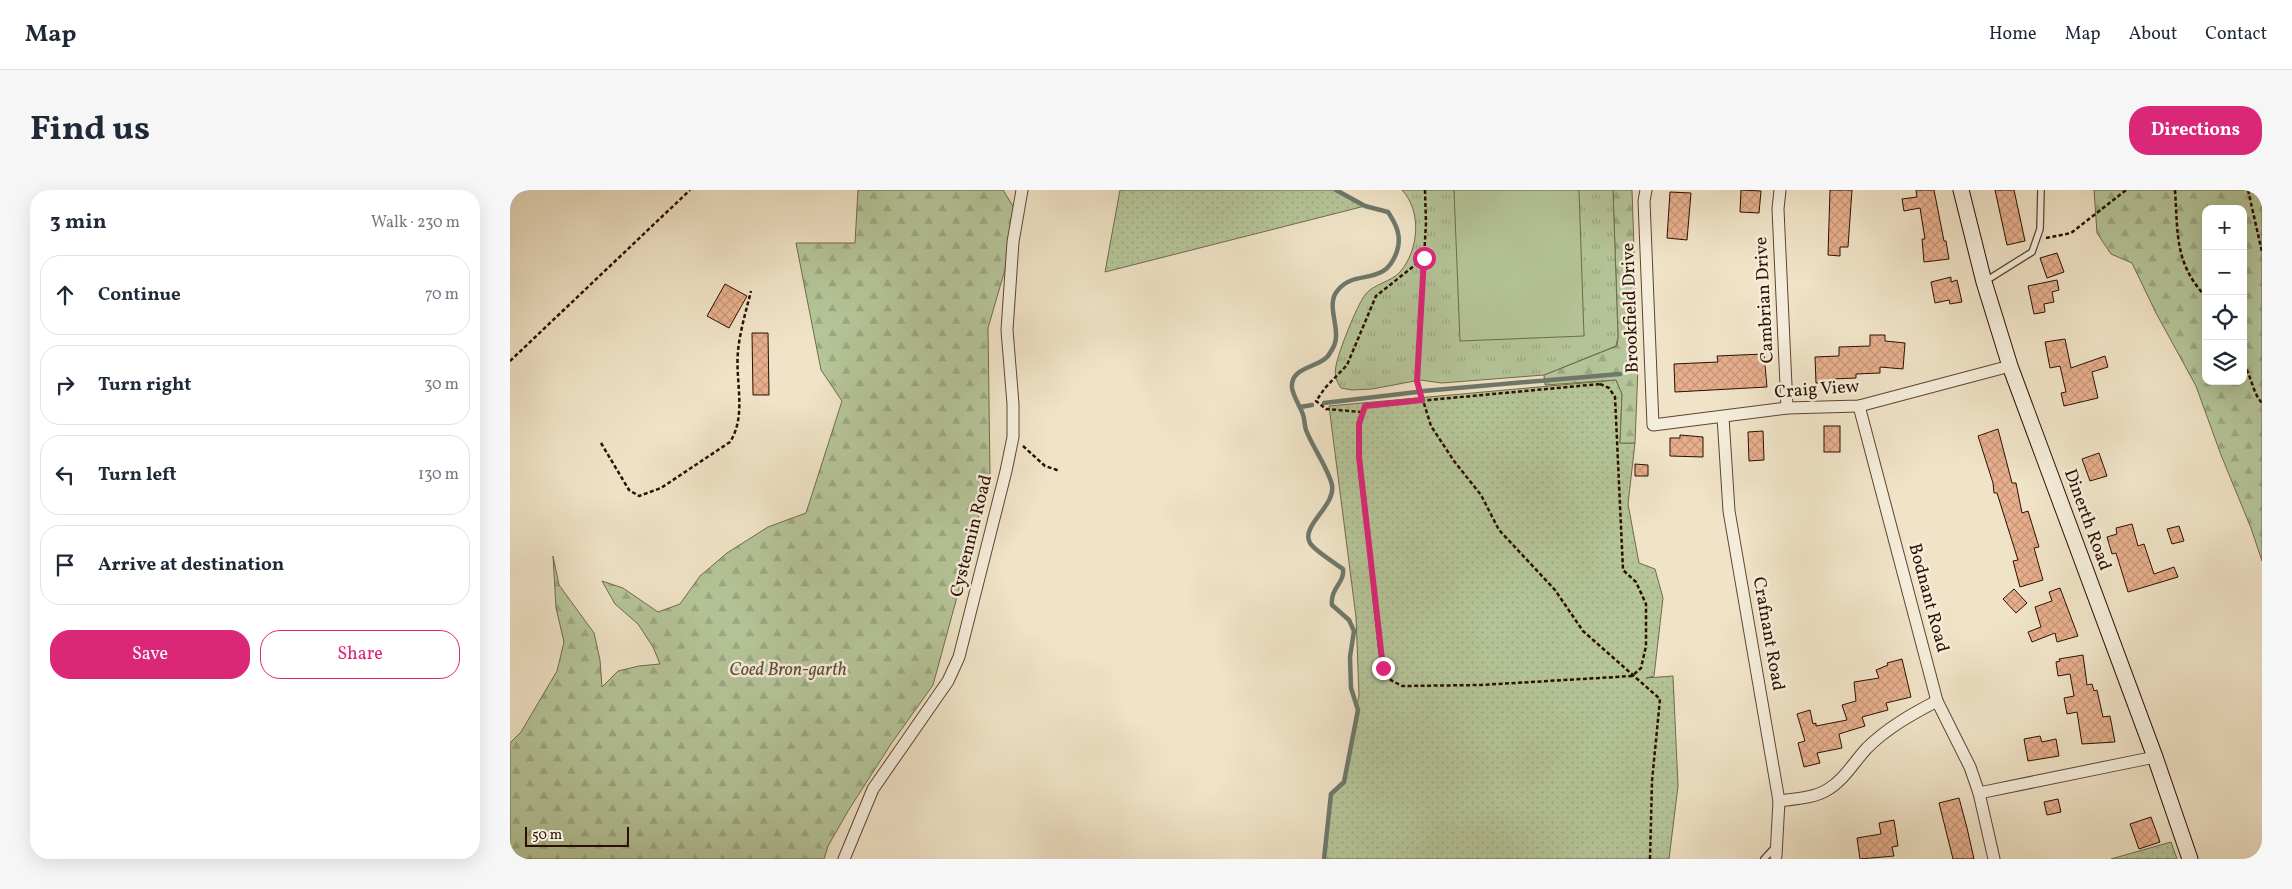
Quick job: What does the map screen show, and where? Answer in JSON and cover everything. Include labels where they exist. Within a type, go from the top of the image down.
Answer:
[{"type":"street","name":"Cystennin Road","points":[[844,859],[873,789],[948,681],[959,657],[1013,437],[1013,404],[1007,330],[1013,242],[1022,190]]},
{"type":"street","name":"Brookfield Drive","points":[[1646,190],[1644,201],[1653,425]]},
{"type":"street","name":"Cambrian Drive","points":[[1780,190],[1778,209],[1788,408]]},
{"type":"street","name":"Dinerth Road","points":[[1961,190],[1984,282],[2010,366],[2155,757],[2190,859]]},
{"type":"street","name":"Craig View","points":[[1653,425],[1788,408],[1859,406],[2010,366]]},
{"type":"street","name":"Bodnant Road","points":[[1859,406],[1937,701],[1970,767],[1979,793],[1994,859]]},
{"type":"street","name":"Crafnant Road","points":[[1723,417],[1729,511],[1779,802],[1776,851]]},
{"type":"street","points":[[1779,802],[1810,796],[1827,790],[1841,780],[1867,748],[1884,733],[1907,717],[1937,701]]},
{"type":"street","points":[[1979,793],[2155,757]]},
{"type":"lane","points":[[1984,282],[2023,260],[2032,252],[2037,240],[2041,217],[2041,190]]},
{"type":"lane","points":[[1764,859],[1776,851]]},
{"type":"path","points":[[510,361],[690,190]]},
{"type":"path","points":[[1425,190],[1424,258],[1417,381],[1422,400],[1431,426],[1454,461],[1481,495],[1499,530],[1555,590],[1583,631],[1660,699],[1652,780],[1650,859]]},
{"type":"path","points":[[2037,240],[2071,233],[2126,190]]},
{"type":"path","points":[[2174,190],[2180,252],[2192,283],[2204,295]]},
{"type":"path","points":[[2248,190],[2262,252]]},
{"type":"path","points":[[2256,226],[2262,224]]},
{"type":"path","points":[[1362,412],[1326,409],[1316,401],[1325,388],[1348,365],[1376,296],[1424,258]]},
{"type":"path","points":[[600,443],[629,490],[639,496],[661,488],[730,442],[737,431],[739,419],[738,352],[741,327],[751,291]]},
{"type":"path","points":[[2247,369],[2258,399],[2262,403]]},
{"type":"path","points":[[1600,384],[1609,388],[1614,397],[1616,410],[1623,570],[1636,582],[1646,604],[1646,646],[1641,668],[1632,676],[1422,687],[1402,686],[1389,679],[1383,668],[1380,649],[1359,457],[1359,424],[1365,406],[1422,400],[1600,384]]},
{"type":"path","points":[[1013,437],[1045,466],[1060,471]]},
{"type":"green space","name":"Coed Bron-garth","points":[[858,190],[1003,190],[1018,214],[1013,242],[988,328],[990,476],[933,685],[891,744],[848,811],[828,846],[824,859],[510,859],[510,743],[521,732],[557,671],[564,642],[556,608],[553,556],[559,585],[594,633],[600,660],[602,687],[618,671],[660,664],[653,647],[638,624],[615,604],[602,581],[623,588],[658,612],[680,604],[700,576],[727,553],[768,527],[806,513],[842,401],[821,370],[796,243],[855,243]]},
{"type":"green space","points":[[1120,190],[1336,190],[1365,206],[1105,272]]},
{"type":"green space","points":[[1402,190],[1613,190],[1618,337],[1616,346],[1544,375],[1442,383],[1420,380],[1372,389],[1352,390],[1341,388],[1335,375],[1335,369],[1357,308],[1368,291],[1400,272],[1411,253],[1416,231],[1415,219],[1413,209]]},
{"type":"green space","points":[[1454,190],[1579,190],[1584,336],[1460,341]]},
{"type":"green space","points":[[1613,190],[1632,190],[1638,367],[1635,443],[1620,443],[1622,394],[1616,380],[1545,385],[1544,375],[1617,346]]},
{"type":"green space","points":[[2094,190],[2262,190],[2262,561],[2196,386],[2156,313],[2132,263],[2111,254],[2097,233]]},
{"type":"green space","points":[[1616,380],[1622,394],[1620,443],[1635,443],[1628,504],[1639,563],[1655,569],[1663,598],[1654,676],[1646,678],[1673,676],[1678,786],[1669,859],[1324,859],[1331,794],[1344,782],[1359,695],[1356,617],[1329,406]]},
{"type":"green space","points":[[2171,842],[2177,859],[2111,859]]},
{"type":"building","points":[[1741,190],[1761,191],[1759,213],[1740,212]]},
{"type":"building","points":[[1830,190],[1852,190],[1848,247],[1840,247],[1840,256],[1828,255]]},
{"type":"building","points":[[1916,190],[1934,190],[1949,259],[1924,262],[1922,239],[1925,239],[1920,208],[1904,211],[1902,199],[1917,197]]},
{"type":"building","points":[[1995,190],[2014,190],[2025,241],[2007,245]]},
{"type":"building","points":[[1670,192],[1691,193],[1687,240],[1667,238]]},
{"type":"building","points":[[2057,253],[2064,272],[2047,278],[2040,258]]},
{"type":"building","points":[[1951,277],[1951,282],[1957,280],[1962,302],[1950,304],[1949,300],[1935,303],[1931,282]]},
{"type":"building","points":[[2057,280],[2059,290],[2052,292],[2054,302],[2044,304],[2045,312],[2034,314],[2028,286]]},
{"type":"building","points":[[725,284],[747,296],[729,328],[707,316]]},
{"type":"building","points":[[752,333],[768,333],[769,395],[753,395]]},
{"type":"building","points":[[1870,335],[1885,335],[1885,341],[1905,343],[1903,369],[1880,367],[1880,373],[1856,374],[1856,378],[1832,379],[1832,383],[1816,383],[1815,357],[1839,356],[1839,347],[1870,346]]},
{"type":"building","points":[[2065,339],[2071,368],[2105,356],[2108,367],[2092,372],[2098,398],[2064,406],[2061,393],[2066,392],[2060,366],[2050,368],[2045,342]]},
{"type":"building","points":[[1764,354],[1767,387],[1675,392],[1674,364],[1718,362],[1717,356]]},
{"type":"building","points":[[1824,426],[1840,426],[1840,452],[1824,452]]},
{"type":"building","points":[[1998,429],[2012,483],[2016,483],[2022,513],[2028,511],[2039,547],[2034,548],[2043,580],[2020,587],[2013,561],[2018,560],[1997,493],[1994,493],[1993,483],[1978,436]]},
{"type":"building","points":[[1763,431],[1764,460],[1749,461],[1748,432]]},
{"type":"building","points":[[1680,435],[1703,437],[1703,457],[1670,456],[1670,438],[1680,438]]},
{"type":"building","points":[[2099,453],[2107,476],[2090,481],[2082,459]]},
{"type":"building","points":[[1635,464],[1648,465],[1648,476],[1635,476]]},
{"type":"building","points":[[2132,524],[2138,546],[2144,544],[2154,574],[2174,567],[2178,577],[2128,592],[2116,553],[2112,554],[2107,537],[2117,534],[2116,528]]},
{"type":"building","points":[[2179,526],[2184,541],[2172,544],[2167,529]]},
{"type":"building","points":[[2060,588],[2078,636],[2057,642],[2055,633],[2032,642],[2028,632],[2041,627],[2035,607],[2052,601],[2049,592]]},
{"type":"building","points":[[2014,589],[2027,603],[2016,613],[2003,599]]},
{"type":"building","points":[[2083,655],[2087,685],[2092,684],[2094,691],[2097,690],[2103,717],[2110,716],[2115,742],[2082,744],[2077,712],[2067,714],[2064,698],[2074,696],[2070,674],[2058,676],[2056,662],[2060,661],[2059,659]]},
{"type":"building","points":[[1902,659],[1911,697],[1886,703],[1888,710],[1862,717],[1865,726],[1839,734],[1842,748],[1817,753],[1820,763],[1804,767],[1798,743],[1805,741],[1797,714],[1810,710],[1813,724],[1816,723],[1816,726],[1847,720],[1842,705],[1856,701],[1854,682],[1879,678],[1876,670],[1888,665],[1887,663]]},
{"type":"building","points":[[2040,736],[2042,742],[2056,739],[2059,756],[2028,761],[2024,739]]},
{"type":"building","points":[[1959,798],[1974,859],[1953,859],[1939,803]]},
{"type":"building","points":[[2058,799],[2061,812],[2047,815],[2044,802]]},
{"type":"building","points":[[2151,817],[2160,842],[2139,849],[2130,824]]},
{"type":"building","points":[[1894,820],[1898,846],[1892,847],[1894,856],[1860,859],[1857,838],[1881,834],[1879,823]]},
{"type":"waterway","points":[[1324,859],[1331,794],[1344,782],[1358,710],[1351,688],[1350,657],[1354,631],[1349,620],[1332,605],[1333,594],[1342,578],[1343,569],[1316,550],[1310,543],[1308,536],[1314,523],[1329,501],[1332,485],[1306,430],[1303,414],[1292,388],[1295,376],[1323,361],[1333,348],[1336,341],[1333,303],[1334,296],[1338,290],[1353,280],[1378,274],[1385,270],[1392,262],[1399,240],[1396,226],[1388,212],[1365,206],[1336,190]]},
{"type":"waterway","points":[[1423,391],[1620,374]]},
{"type":"waterway","points":[[1324,403],[1417,392]]},
{"type":"waterway","points":[[1300,407],[1312,405]]},
{"type":"route","points":[[1383,668],[1359,457],[1359,424],[1365,406],[1422,400],[1417,381],[1424,258]]}]
